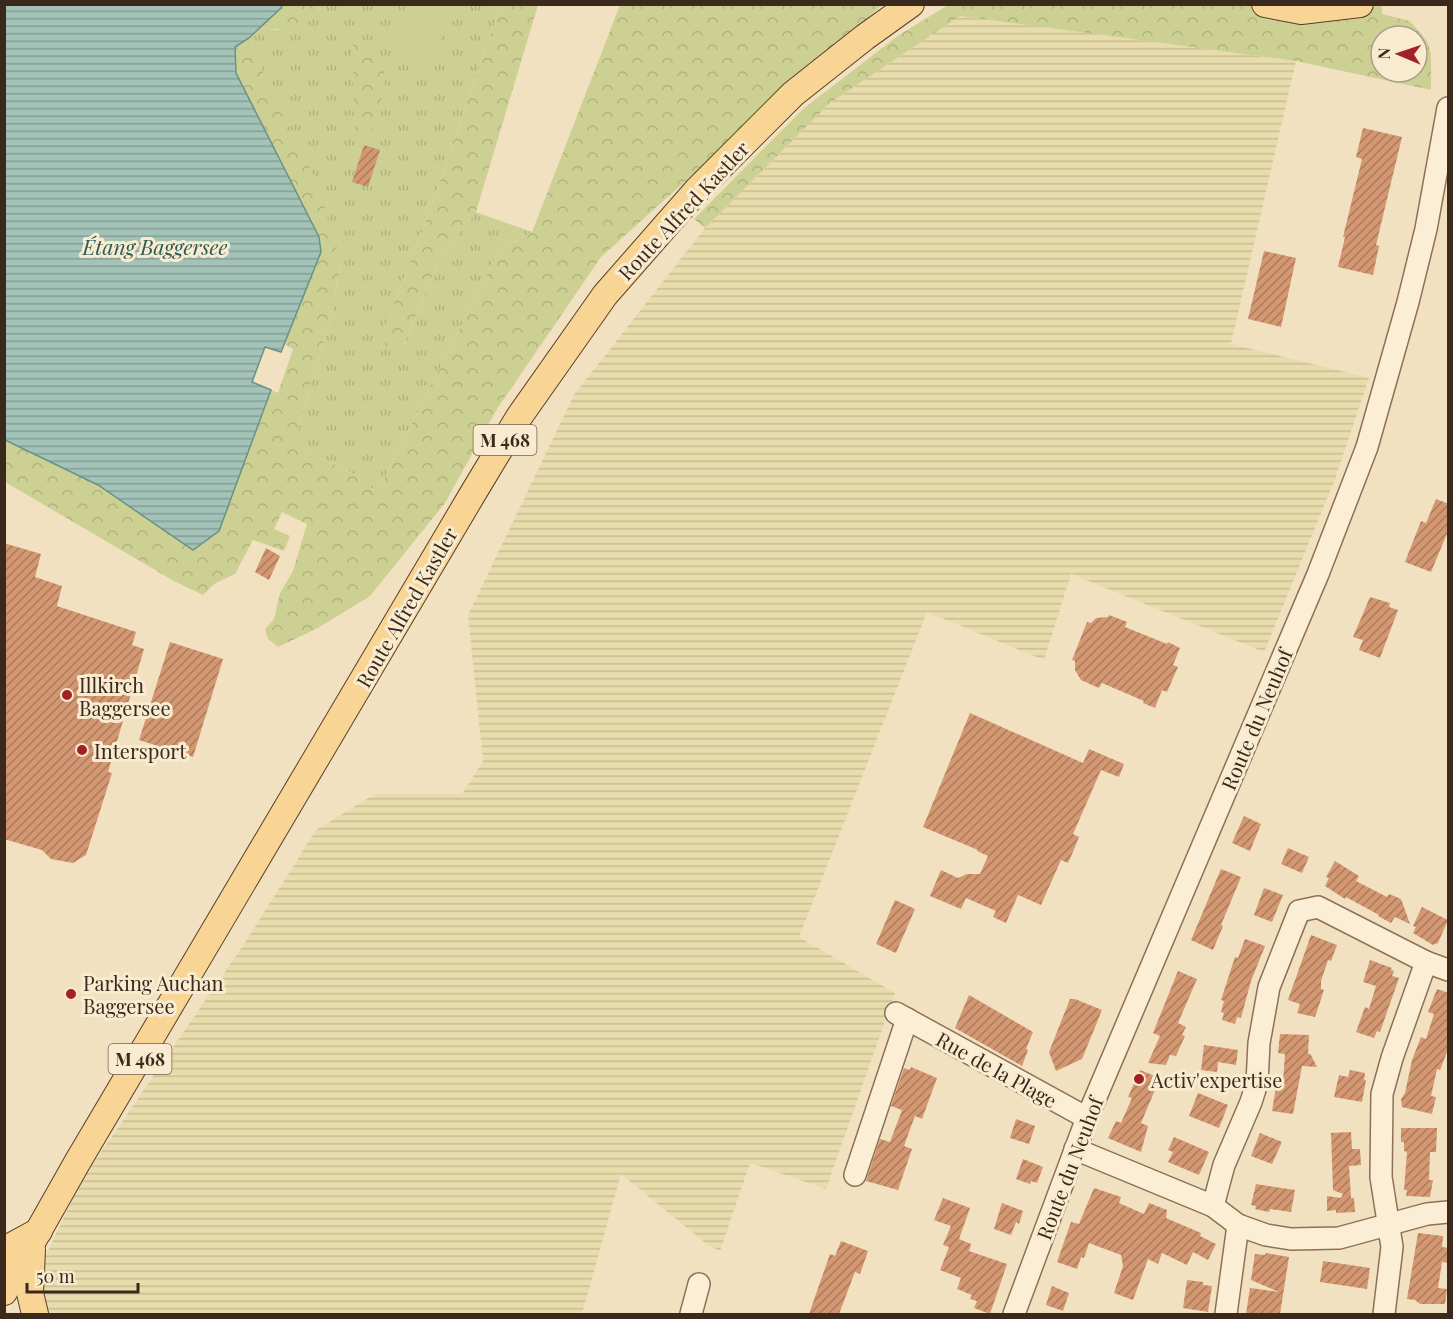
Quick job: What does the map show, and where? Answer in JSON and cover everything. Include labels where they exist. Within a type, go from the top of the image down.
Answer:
[{"type":"main road","name":"Route Alfred Kastler","points":[[4,1292],[519,417],[605,295],[697,190],[793,94],[911,4]]},
{"type":"main road","points":[[1265,4],[1301,11],[1360,4]]},
{"type":"main road","points":[[4,1250],[36,1237],[30,1293],[35,1314]]},
{"type":"street","name":"Route du Neuhof","points":[[1014,1314],[1087,1118],[1318,574],[1367,447],[1408,302],[1428,218],[1449,108]]},
{"type":"street","points":[[1213,1206],[1224,1164],[1257,1083],[1258,1043],[1269,987],[1299,911],[1318,907],[1426,962],[1449,970]]},
{"type":"street","points":[[1384,1314],[1392,1247],[1381,1177],[1383,1094],[1392,1058],[1426,962]]},
{"type":"street","name":"Rue de la Plage","points":[[855,1175],[902,1016],[1087,1118]]},
{"type":"street","points":[[1075,1149],[1213,1206],[1238,1225],[1266,1235],[1292,1239],[1339,1238],[1427,1214],[1449,1212]]},
{"type":"street","points":[[1226,1314],[1238,1225]]},
{"type":"street","points":[[691,1314],[699,1284]]},
{"type":"shaded area","points":[[960,16],[1296,61],[1231,344],[1369,378],[1335,479],[1264,652],[1071,574],[1044,660],[927,612],[799,937],[895,993],[826,1189],[750,1163],[720,1251],[708,1245],[621,1174],[582,1314],[47,1314],[39,1286],[43,1261],[82,1180],[246,941],[316,830],[375,794],[462,794],[483,761],[468,615],[574,395],[705,228],[830,103]]},
{"type":"green space","points":[[407,4],[449,5],[434,61],[394,50]]},
{"type":"green space","points":[[282,5],[320,5],[317,14],[303,23],[284,29],[260,28]]},
{"type":"green space","points":[[320,5],[501,5],[427,219],[382,334],[404,345],[440,257],[476,212],[532,232],[499,250],[377,493],[351,472],[294,444],[330,319],[341,264],[249,38],[260,28],[277,30],[317,14]]},
{"type":"green space","points":[[501,5],[538,5],[476,212],[440,257],[404,345],[388,352],[382,334],[427,219]]},
{"type":"green space","points":[[620,5],[882,5],[601,257],[497,409],[445,503],[370,596],[318,628],[278,647],[268,639],[265,629],[274,619],[280,593],[293,571],[307,524],[282,512],[274,529],[290,536],[284,551],[253,540],[235,574],[214,584],[203,595],[174,581],[5,482],[4,440],[98,485],[219,531],[271,390],[278,393],[293,349],[284,344],[321,252],[318,237],[236,74],[235,47],[249,38],[268,84],[318,184],[341,264],[330,319],[294,444],[351,472],[377,493],[499,250],[532,232]]},
{"type":"green space","points":[[948,5],[1382,5],[1382,14],[1410,21],[1413,24],[1369,24],[1369,77],[1296,61],[960,16],[830,103],[705,228],[694,219],[803,109],[899,35]]},
{"type":"green space","points":[[357,36],[379,56],[385,80],[375,120],[369,134],[361,137],[355,135],[352,48]]},
{"type":"green space","points":[[1429,47],[1431,53],[1431,90],[1403,84],[1429,84]]},
{"type":"water","name":"Étang Baggersee","points":[[4,5],[282,5],[249,38],[235,47],[236,73],[319,237],[321,252],[281,352],[265,347],[252,382],[271,390],[219,531],[193,550],[98,485],[5,440]]},
{"type":"building","points":[[1363,128],[1402,137],[1376,245],[1379,246],[1373,275],[1338,267],[1362,159],[1356,157]]},
{"type":"building","points":[[364,145],[380,150],[368,187],[352,182]]},
{"type":"building","points":[[1264,251],[1296,258],[1281,327],[1248,319]]},
{"type":"building","points":[[1436,499],[1449,504],[1449,529],[1431,572],[1405,562],[1421,521],[1426,523]]},
{"type":"building","name":"Illkirch Baggersee","points":[[4,543],[41,554],[35,577],[62,586],[57,606],[136,632],[132,645],[144,649],[108,772],[112,773],[86,855],[73,863],[51,859],[42,850],[4,839]]},
{"type":"building","points":[[266,548],[280,556],[269,580],[255,572]]},
{"type":"building","points":[[1370,597],[1390,603],[1389,607],[1398,610],[1380,658],[1359,650],[1363,640],[1353,637]]},
{"type":"building","points":[[1109,615],[1127,622],[1125,627],[1180,648],[1173,665],[1178,667],[1167,692],[1162,690],[1155,708],[1102,683],[1099,688],[1081,680],[1075,670],[1075,661],[1072,660],[1087,622],[1091,623],[1096,618]]},
{"type":"building","points":[[170,642],[223,659],[193,757],[139,740]]},
{"type":"building","points":[[970,713],[1083,763],[1089,749],[1124,764],[1119,777],[1101,770],[1073,834],[1079,837],[1068,863],[1061,860],[1041,905],[1018,895],[1006,923],[993,917],[996,911],[966,898],[961,909],[930,896],[941,870],[958,878],[967,874],[980,874],[988,856],[923,827]]},
{"type":"building","points":[[1244,816],[1261,824],[1250,851],[1232,843]]},
{"type":"building","points":[[1288,848],[1309,857],[1302,873],[1281,864]]},
{"type":"building","points":[[1335,861],[1359,876],[1356,881],[1387,897],[1389,894],[1401,899],[1410,924],[1395,917],[1391,923],[1325,886],[1329,878],[1326,877]]},
{"type":"building","points":[[1221,869],[1241,877],[1213,950],[1191,940]]},
{"type":"building","points":[[1264,888],[1283,895],[1272,922],[1254,915]]},
{"type":"building","points":[[895,900],[915,909],[896,953],[876,944]]},
{"type":"building","points":[[1422,907],[1448,920],[1438,943],[1433,945],[1413,933],[1416,927],[1413,926]]},
{"type":"building","points":[[1311,935],[1337,945],[1331,961],[1328,960],[1321,981],[1321,989],[1324,990],[1315,1017],[1297,1013],[1300,1004],[1288,1000]]},
{"type":"building","points":[[1245,939],[1265,946],[1251,981],[1241,1018],[1237,1017],[1235,1024],[1222,1020],[1224,1013],[1221,1012],[1224,1001],[1221,1000],[1235,957],[1238,958]]},
{"type":"building","points":[[1370,960],[1392,968],[1391,970],[1394,971],[1392,976],[1399,978],[1380,1032],[1377,1031],[1374,1038],[1356,1032],[1365,1007],[1369,1009],[1376,986],[1363,982]]},
{"type":"building","points":[[1178,971],[1197,979],[1178,1023],[1186,1027],[1182,1035],[1185,1036],[1176,1056],[1170,1055],[1166,1065],[1148,1063],[1160,1036],[1153,1033]]},
{"type":"building","points":[[1437,989],[1449,993],[1449,1047],[1440,1070],[1437,1069],[1431,1096],[1436,1097],[1432,1114],[1402,1107],[1401,1099],[1405,1093],[1412,1060],[1421,1037],[1426,1039],[1434,1014],[1428,1012]]},
{"type":"building","points":[[969,995],[1033,1032],[1022,1066],[955,1028]]},
{"type":"building","points":[[1070,999],[1102,1010],[1082,1059],[1056,1071],[1049,1052]]},
{"type":"building","points":[[1280,1034],[1309,1035],[1308,1053],[1317,1067],[1302,1066],[1293,1114],[1272,1111],[1277,1081],[1283,1082],[1285,1054],[1278,1053]]},
{"type":"building","points":[[1204,1045],[1238,1050],[1236,1065],[1218,1062],[1217,1072],[1201,1070]]},
{"type":"building","points":[[911,1067],[937,1078],[922,1119],[915,1116],[904,1146],[912,1149],[898,1190],[866,1181],[880,1139],[890,1142],[902,1110],[891,1106],[904,1068],[910,1070]]},
{"type":"building","points":[[1140,1070],[1160,1078],[1141,1123],[1148,1126],[1141,1152],[1108,1138],[1116,1121],[1121,1123],[1132,1098],[1128,1097]]},
{"type":"building","points":[[1350,1070],[1365,1073],[1362,1102],[1334,1097],[1339,1075],[1348,1077]]},
{"type":"building","points":[[1198,1093],[1228,1105],[1219,1128],[1189,1116]]},
{"type":"building","points":[[1016,1119],[1035,1126],[1029,1144],[1010,1138]]},
{"type":"building","points":[[1401,1128],[1437,1128],[1436,1152],[1430,1152],[1429,1180],[1433,1180],[1430,1197],[1406,1196],[1407,1190],[1404,1190],[1407,1152],[1404,1151],[1404,1142],[1401,1142]]},
{"type":"building","points":[[1351,1132],[1352,1149],[1360,1149],[1361,1165],[1349,1166],[1351,1198],[1354,1198],[1355,1212],[1327,1211],[1327,1196],[1341,1198],[1343,1194],[1333,1190],[1331,1133]]},
{"type":"building","points":[[1260,1133],[1282,1142],[1272,1164],[1251,1156]]},
{"type":"building","points":[[1174,1137],[1209,1152],[1199,1175],[1168,1162],[1173,1152],[1168,1150]]},
{"type":"building","points":[[1023,1159],[1043,1167],[1037,1183],[1031,1181],[1030,1184],[1016,1179]]},
{"type":"building","points":[[1256,1184],[1295,1190],[1291,1212],[1270,1209],[1269,1212],[1255,1209],[1256,1206],[1251,1205]]},
{"type":"building","points":[[1094,1188],[1121,1197],[1119,1203],[1144,1214],[1149,1203],[1167,1210],[1166,1218],[1201,1233],[1200,1236],[1216,1244],[1208,1260],[1193,1252],[1187,1265],[1162,1253],[1158,1264],[1148,1259],[1133,1300],[1114,1293],[1123,1266],[1121,1255],[1089,1243],[1077,1269],[1057,1262],[1071,1222],[1079,1224]]},
{"type":"building","points":[[943,1198],[970,1208],[959,1239],[971,1244],[969,1251],[1007,1264],[990,1314],[974,1308],[977,1301],[970,1299],[972,1295],[957,1289],[961,1278],[940,1270],[949,1247],[943,1245],[951,1226],[934,1220]]},
{"type":"building","points":[[1002,1203],[1023,1211],[1019,1224],[1016,1222],[1011,1235],[994,1229]]},
{"type":"building","points":[[1418,1233],[1443,1236],[1442,1247],[1449,1248],[1449,1263],[1442,1262],[1438,1288],[1447,1289],[1445,1304],[1420,1304],[1415,1300],[1407,1299]]},
{"type":"building","points":[[841,1241],[868,1251],[860,1274],[855,1272],[839,1314],[809,1314],[830,1254],[835,1256]]},
{"type":"building","points":[[1266,1253],[1289,1257],[1280,1314],[1246,1314],[1250,1288],[1279,1292],[1251,1280],[1255,1254],[1265,1255]]},
{"type":"building","points":[[1323,1261],[1370,1268],[1367,1289],[1320,1282]]},
{"type":"building","points":[[1187,1280],[1212,1286],[1208,1312],[1183,1308]]},
{"type":"building","points":[[1052,1286],[1069,1293],[1063,1311],[1046,1305]]},
{"type":"place","name":"Illkirch Baggersee","points":[[67,695]]},
{"type":"place","name":"Intersport","points":[[82,750]]},
{"type":"place","name":"Parking Auchan Baggersee","points":[[71,994]]},
{"type":"place","name":"Activ'expertise","points":[[1139,1079]]}]
